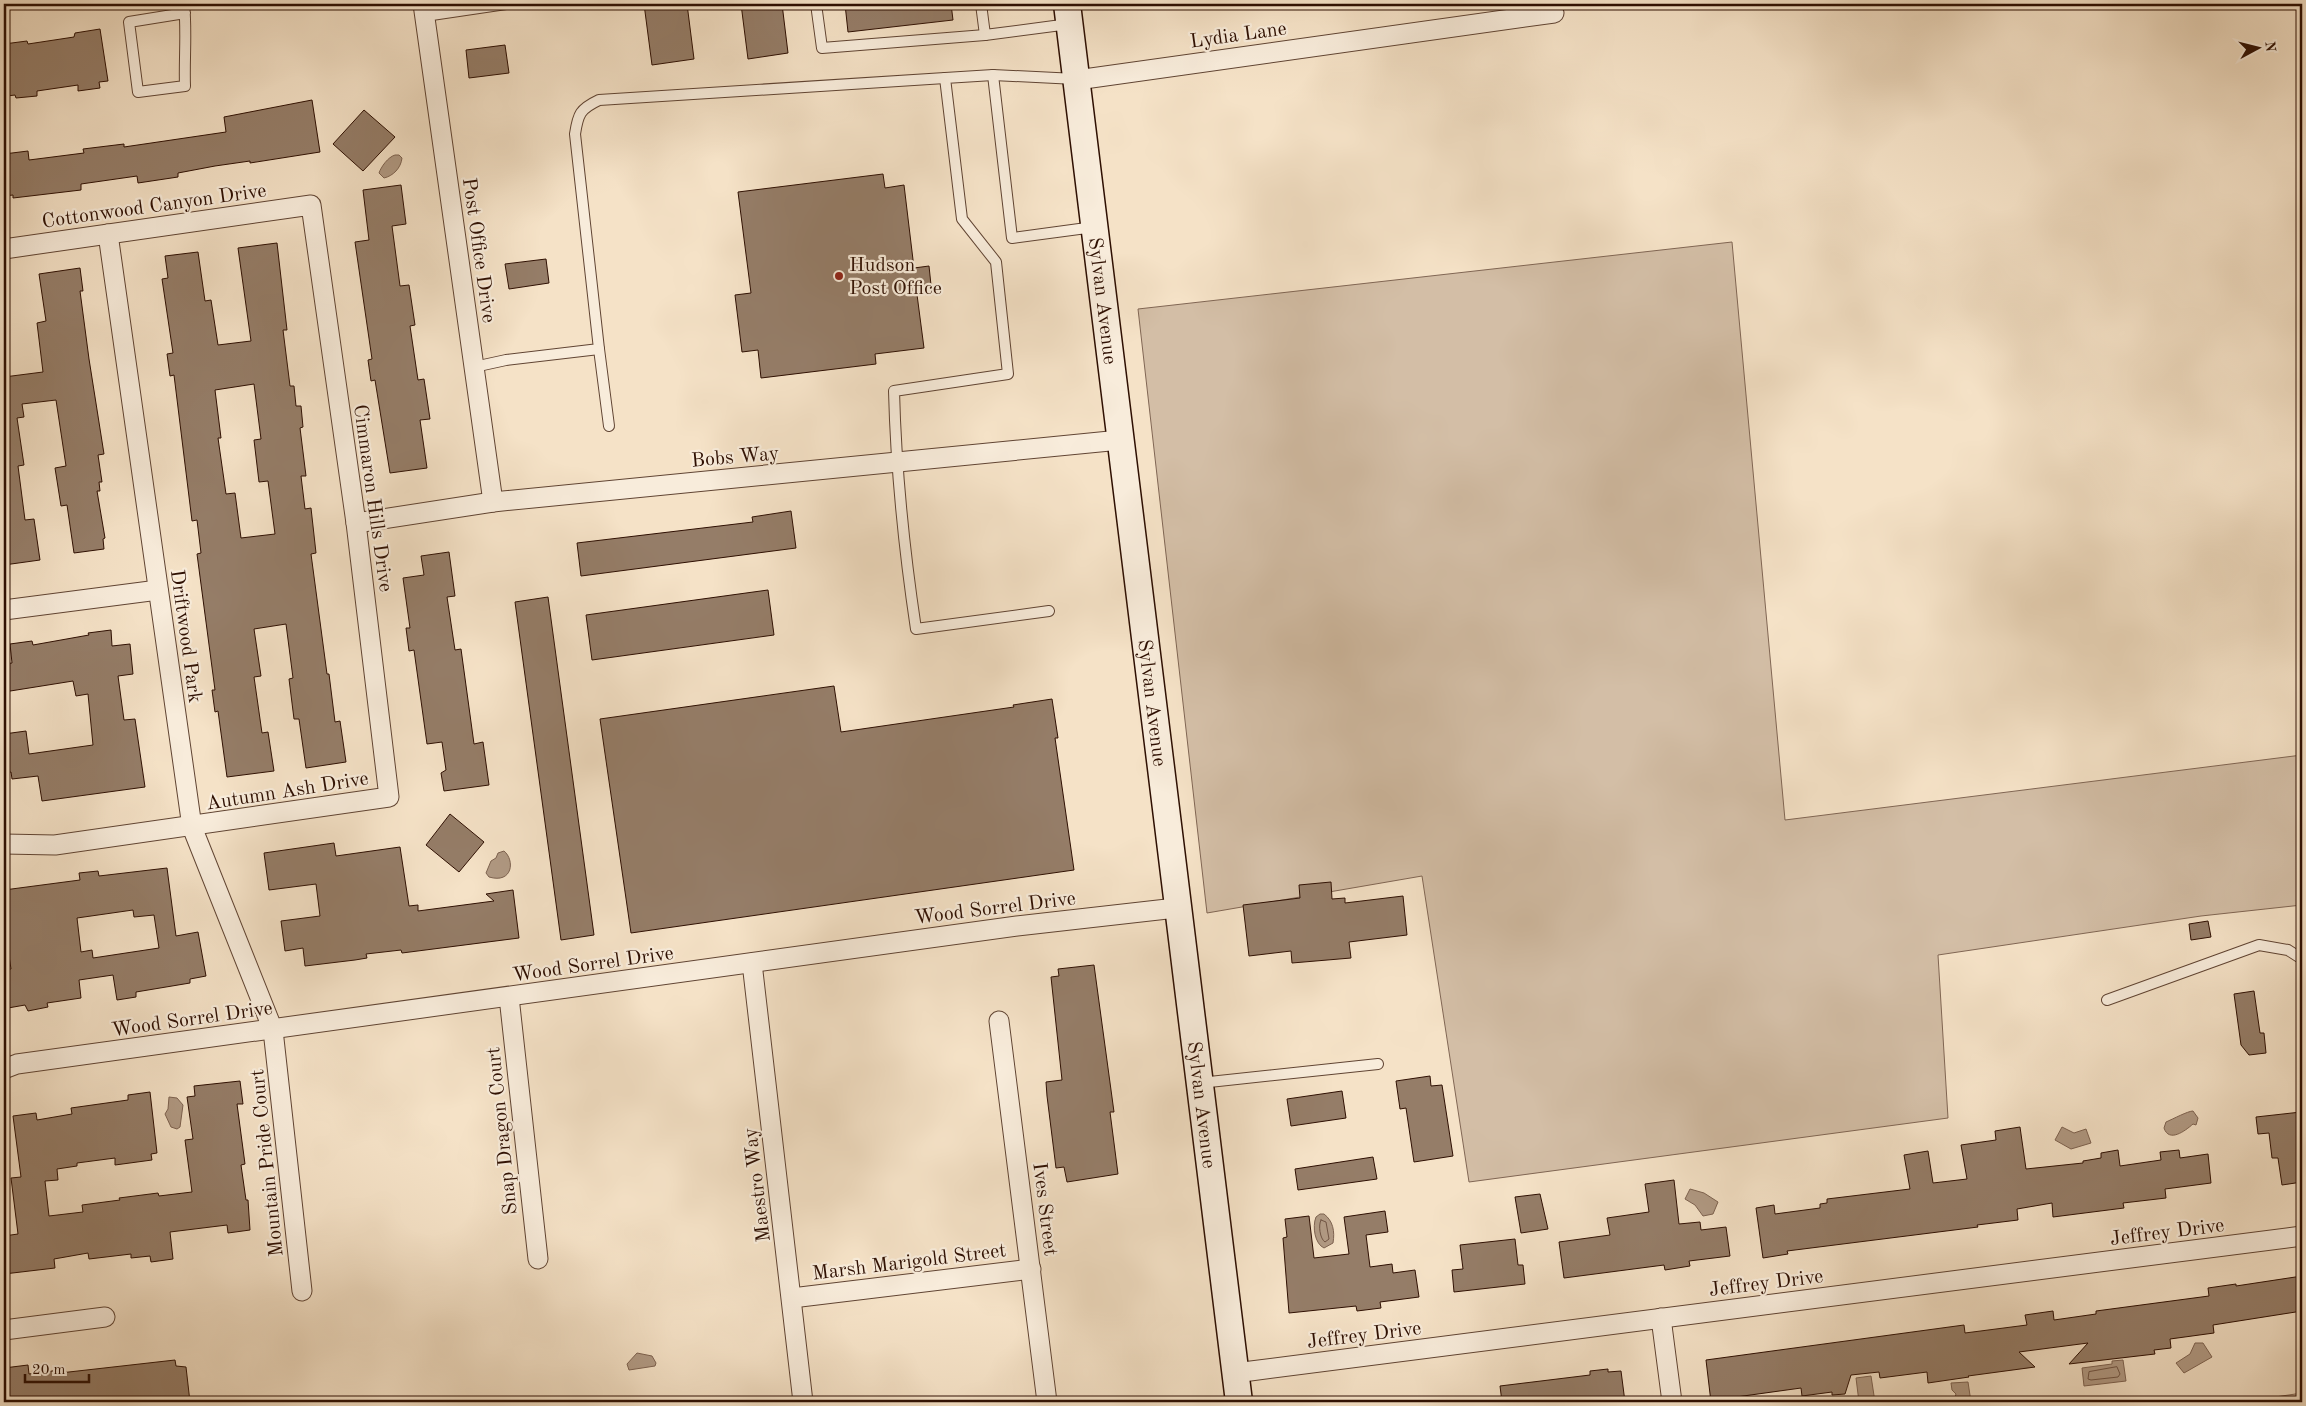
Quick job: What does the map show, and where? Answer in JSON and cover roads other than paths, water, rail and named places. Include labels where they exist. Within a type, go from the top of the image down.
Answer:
[{"type":"main road","name":"Sylvan Avenue","points":[[1068,14],[1238,1402]]},
{"type":"street","name":"Post Office Drive","points":[[424,10],[493,502]]},
{"type":"street","name":"Lydia Lane","points":[[1076,80],[1554,13]]},
{"type":"street","name":"Cottonwood Canyon Drive","points":[[4,248],[311,205]]},
{"type":"street","name":"Cimmaron Hills Drive","points":[[311,205],[356,523],[389,797]]},
{"type":"street","name":"Driftwood Park","points":[[108,234],[192,827],[273,1030]]},
{"type":"street","name":"Bobs Way","points":[[356,523],[493,502],[1120,440]]},
{"type":"street","points":[[4,610],[158,590]]},
{"type":"street","name":"Autumn Ash Drive","points":[[4,844],[55,845],[192,827],[389,797]]},
{"type":"street","name":"Wood Sorrel Drive","points":[[8,1065],[509,998],[1016,926],[1176,908]]},
{"type":"street","name":"Maestro Way","points":[[752,963],[803,1402]]},
{"type":"street","name":"Snap Dragon Court","points":[[509,998],[538,1259]]},
{"type":"street","name":"Ives Street","points":[[999,1021],[1047,1402]]},
{"type":"street","name":"Mountain Pride Court","points":[[273,1030],[302,1292]]},
{"type":"street","name":"Jeffrey Drive","points":[[1235,1373],[2302,1236]]},
{"type":"street","name":"Marsh Marigold Street","points":[[792,1298],[1030,1269]]},
{"type":"street","points":[[4,1330],[105,1317]]},
{"type":"street","points":[[1661,1318],[1672,1402]]},
{"type":"lane","points":[[424,10],[506,4]]},
{"type":"lane","points":[[816,4],[822,48],[985,35],[1068,14]]},
{"type":"lane","points":[[981,4],[985,35]]},
{"type":"lane","points":[[185,8],[185,86],[138,92],[129,22],[185,8]]},
{"type":"lane","points":[[609,426],[580,185],[576,134],[577,118],[586,106],[599,100],[993,75],[1076,80]]},
{"type":"lane","points":[[993,75],[1012,238],[1094,227]]},
{"type":"lane","points":[[945,78],[962,219],[996,262],[1008,374],[894,391],[896,463],[916,629],[1049,612]]},
{"type":"lane","points":[[474,367],[506,360],[599,349]]},
{"type":"lane","points":[[2107,1000],[2259,945],[2288,950],[2302,959]]},
{"type":"lane","points":[[1199,1083],[1378,1064]]},
{"type":"water","points":[[395,155],[399,155],[402,158],[400,165],[393,173],[384,178],[379,173],[387,160]]},
{"type":"water","points":[[504,851],[510,860],[510,870],[503,877],[489,877],[486,873],[491,861],[496,858],[498,853]]},
{"type":"water","points":[[169,1097],[177,1098],[183,1105],[180,1127],[177,1129],[171,1127],[165,1114],[168,1109]]},
{"type":"water","points":[[2193,1111],[2198,1118],[2196,1125],[2193,1124],[2186,1130],[2173,1135],[2166,1132],[2164,1128],[2166,1122]]},
{"type":"water","points":[[2062,1127],[2074,1133],[2086,1129],[2091,1143],[2071,1149],[2055,1140]]},
{"type":"water","points":[[1690,1189],[1704,1193],[1718,1202],[1713,1214],[1703,1216],[1695,1205],[1685,1199]]},
{"type":"water","points":[[1324,1214],[1327,1217],[1334,1234],[1333,1243],[1324,1248],[1318,1243],[1314,1230],[1316,1217]]},
{"type":"water","points":[[2195,1343],[2203,1343],[2212,1357],[2184,1373],[2176,1363],[2190,1354]]},
{"type":"water","points":[[637,1353],[652,1356],[656,1363],[655,1366],[629,1370],[627,1364]]},
{"type":"water","points":[[2123,1360],[2126,1381],[2084,1386],[2082,1368],[2112,1364],[2112,1361]]},
{"type":"water","points":[[1871,1376],[1875,1402],[1859,1402],[1856,1378]]},
{"type":"water","points":[[1968,1382],[1971,1402],[1953,1402],[1956,1394],[1952,1390],[1951,1383]]},
{"type":"place","name":"Hudson Post Office","points":[[839,276]]}]
